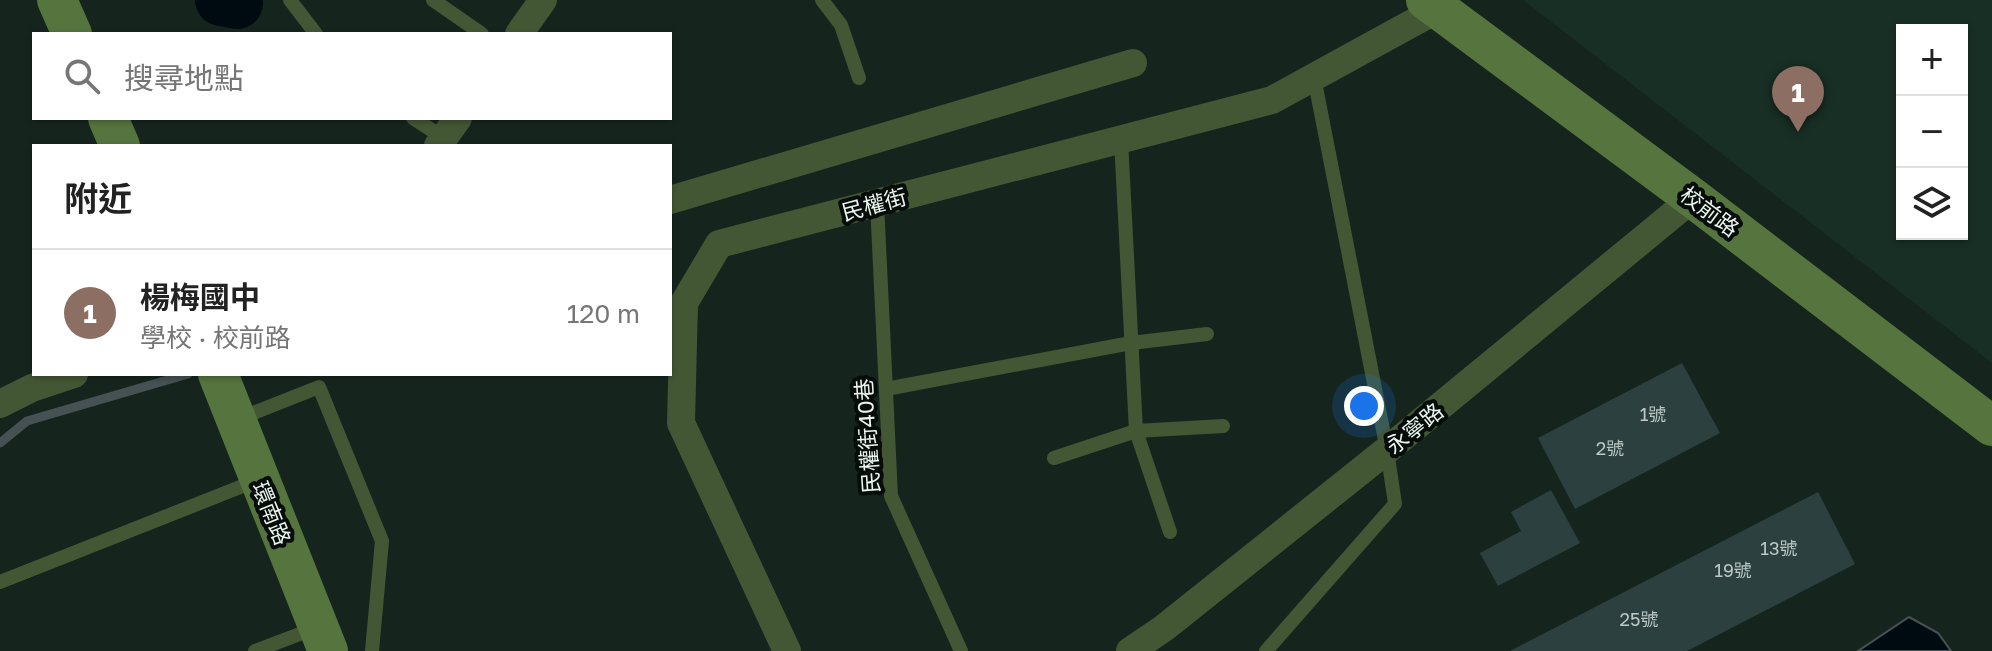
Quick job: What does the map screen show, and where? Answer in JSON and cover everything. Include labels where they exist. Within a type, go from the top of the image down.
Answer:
[{"type":"street","points":[[57,0],[71,32]]},
{"type":"street","points":[[520,32],[543,0]]},
{"type":"street","name":"民權街","points":[[787,651],[681,423],[684,303],[719,244],[1272,100],[1432,4]]},
{"type":"street","name":"校前路","points":[[1432,4],[1992,426]]},
{"type":"street","points":[[672,199],[1133,63]]},
{"type":"street","points":[[109,120],[119,144]]},
{"type":"street","name":"永寧路","points":[[1130,651],[1164,628],[1387,450],[1693,198]]},
{"type":"street","points":[[0,404],[32,388],[68,376]]},
{"type":"street","name":"環南路","points":[[218,376],[323,639]]},
{"type":"lane","points":[[290,0],[314,32]]},
{"type":"lane","points":[[433,0],[479,32]]},
{"type":"lane","points":[[822,0],[841,25],[859,78]]},
{"type":"lane","points":[[1266,651],[1395,504],[1314,77]]},
{"type":"lane","points":[[417,120],[447,134]]},
{"type":"lane","points":[[1121,140],[1136,431],[1170,532]]},
{"type":"lane","name":"民權街40巷","points":[[877,203],[891,496],[961,651]]},
{"type":"lane","points":[[886,389],[1131,343],[1207,334]]},
{"type":"lane","points":[[236,420],[319,387],[382,541],[372,651]]},
{"type":"lane","points":[[1054,458],[1136,431],[1223,426]]},
{"type":"lane","points":[[0,582],[258,480]]},
{"type":"lane","points":[[255,651],[323,639]]},
{"type":"shaded area","points":[[1523,0],[1992,0],[1992,363]]},
{"type":"shaded area","points":[[1909,617],[1938,633],[1951,651],[1858,651]]},
{"type":"building","points":[[1682,363],[1720,433],[1575,509],[1538,438]]},
{"type":"building","points":[[1551,490],[1580,543],[1498,586],[1480,553],[1521,531],[1511,512]]},
{"type":"building","points":[[1818,492],[1855,564],[1687,651],[1510,651]]},
{"type":"waterway","points":[[221,0],[237,3]]},
{"type":"waterway","points":[[0,443],[27,421],[181,376]]},
{"type":"place","name":"楊梅國中","points":[[1798,132]]}]
